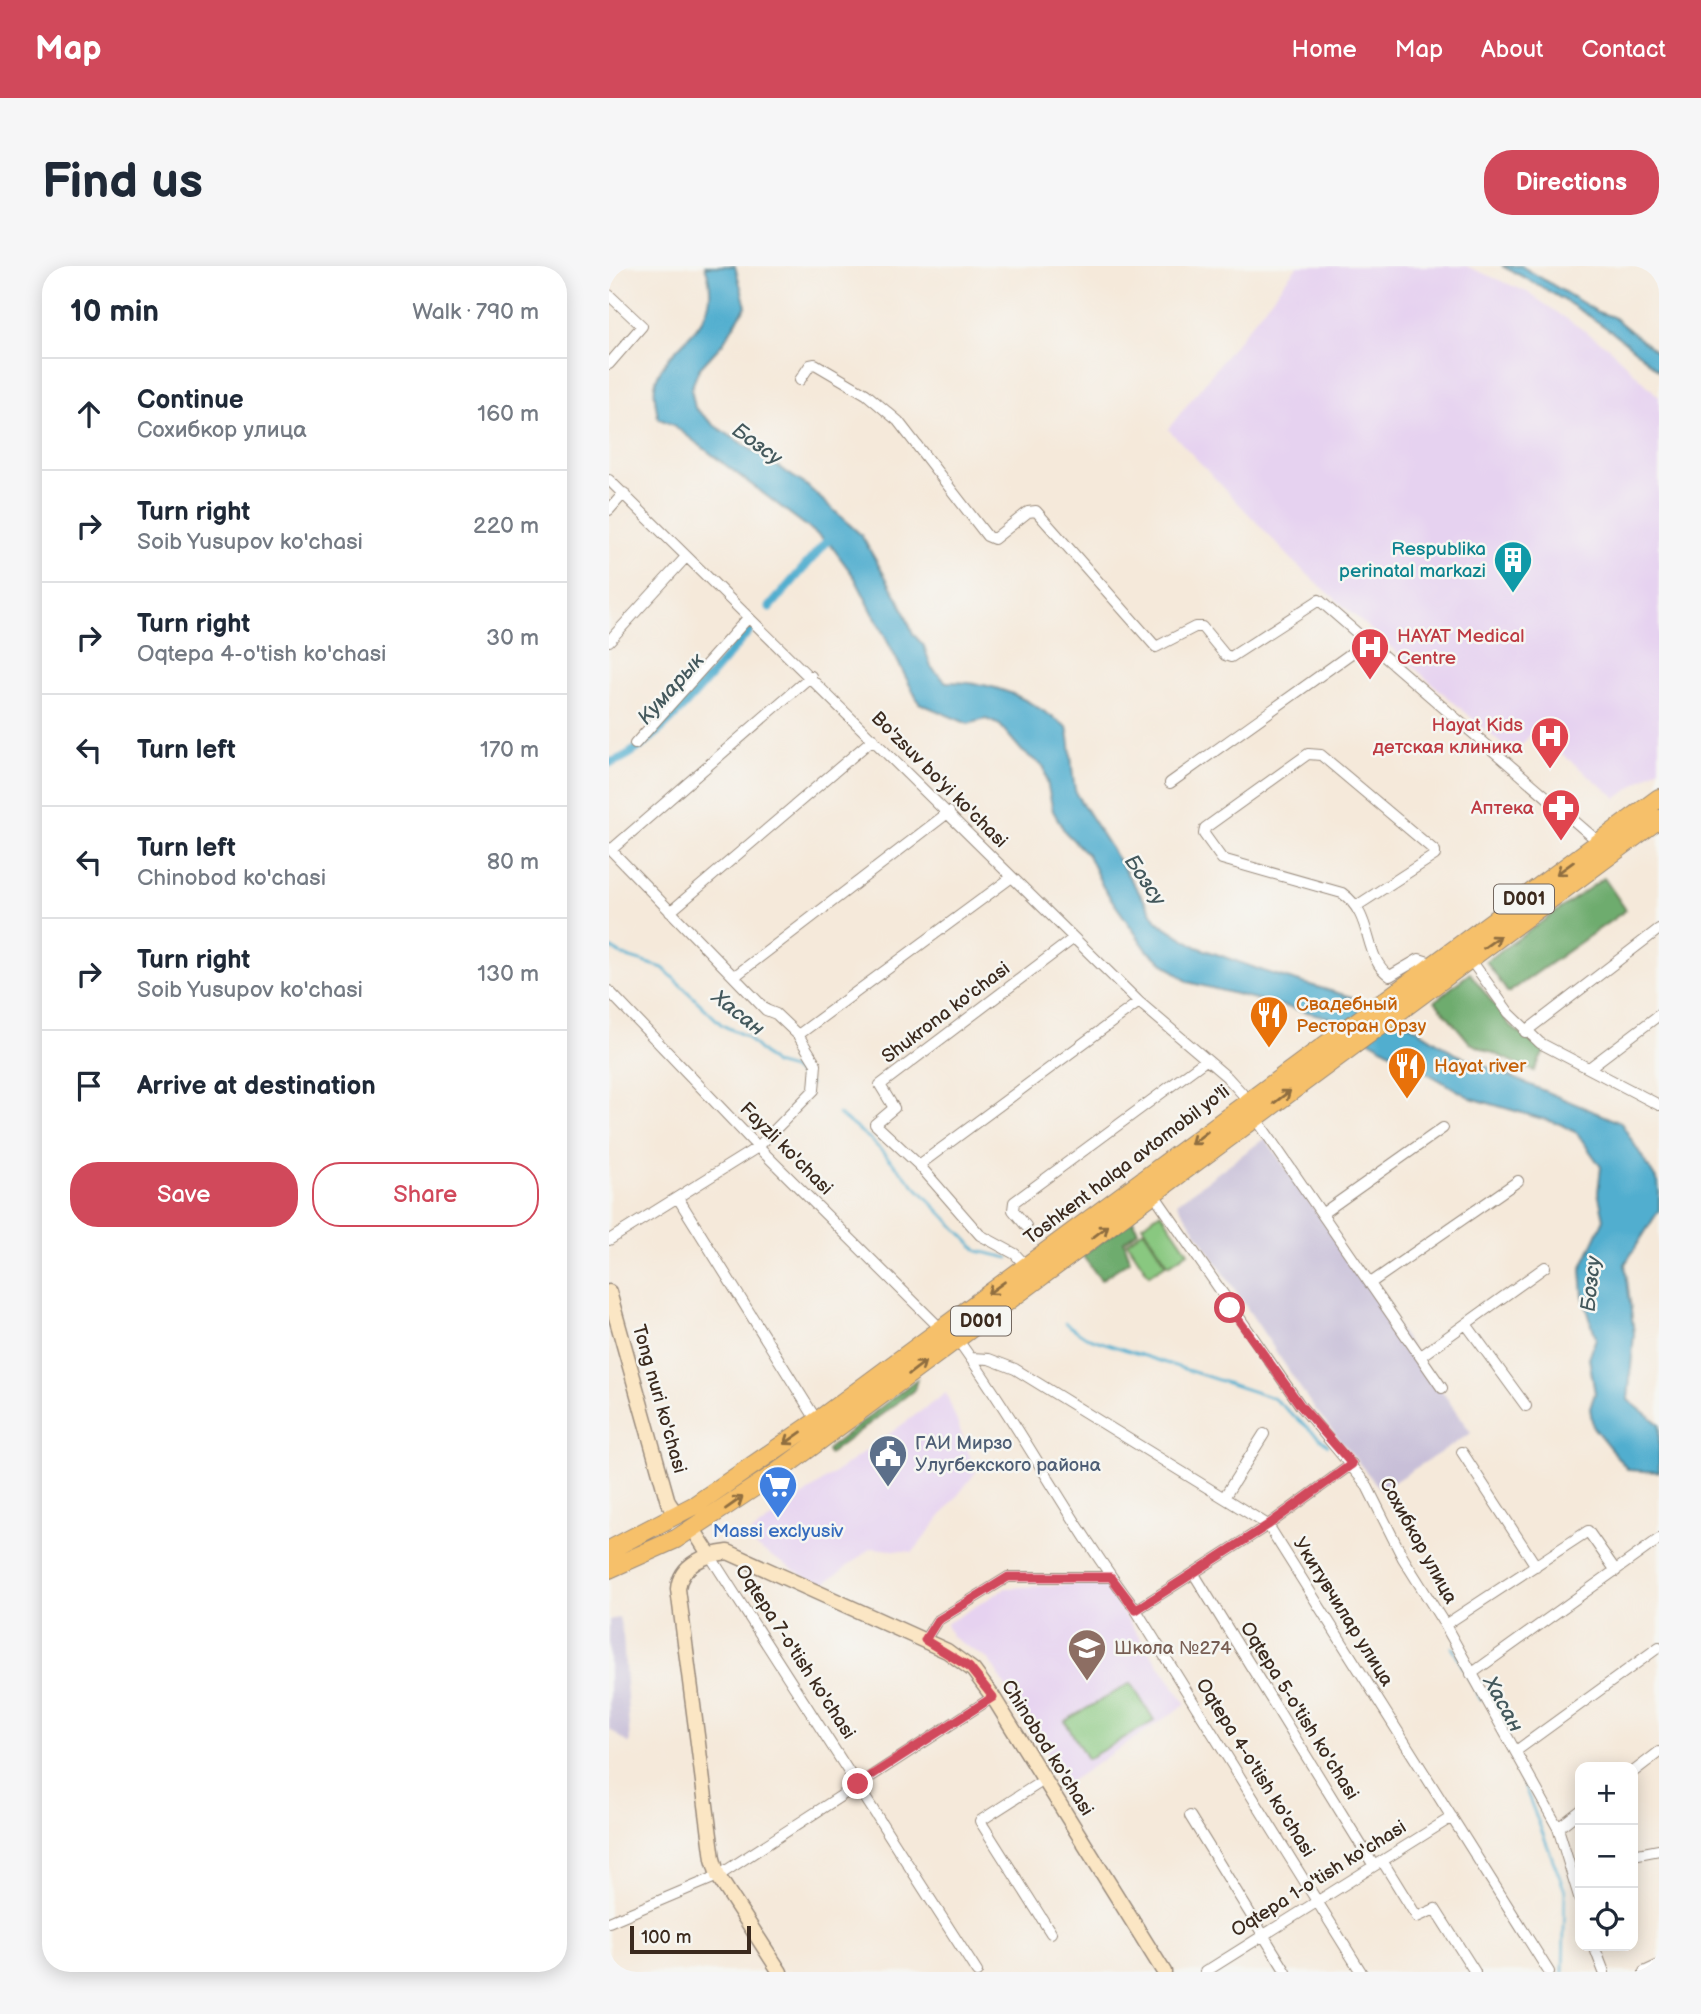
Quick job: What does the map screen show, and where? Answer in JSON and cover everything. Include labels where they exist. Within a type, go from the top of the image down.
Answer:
[{"type":"highway","name":"Toshkent halqa avtomobil yo'li","points":[[609,1569],[693,1530],[776,1473],[957,1339],[1127,1202],[1337,1046],[1393,1005],[1470,959],[1605,848],[1659,798]]},
{"type":"highway","name":"Toshkent halqa avtomobil yo'li","points":[[1393,1005],[1435,964],[1605,848],[1659,819]]},
{"type":"highway","name":"Toshkent halqa avtomobil yo'li","points":[[609,1550],[677,1516],[817,1421],[1026,1266],[1127,1202],[1153,1193],[1252,1109]]},
{"type":"highway","points":[[677,1516],[693,1530]]},
{"type":"street","points":[[609,295],[642,326],[609,364]]},
{"type":"street","points":[[800,380],[810,365],[815,363],[866,394],[898,421],[987,536],[995,539],[1028,512],[1035,511],[1156,647],[1195,627],[1202,627],[1225,655],[1231,657],[1319,600],[1605,848]]},
{"type":"street","name":"Bo'zsuv bo'yi ko'chasi","points":[[609,480],[747,619],[811,676],[1139,1002],[1206,1060],[1252,1109]]},
{"type":"street","points":[[609,510],[624,493]]},
{"type":"street","points":[[609,641],[686,557]]},
{"type":"street","points":[[635,744],[747,619]]},
{"type":"street","points":[[1170,783],[1367,642]]},
{"type":"street","points":[[609,1240],[758,1147],[814,1090],[816,1064],[797,1035],[776,1014],[767,1010],[610,849],[811,676]]},
{"type":"street","points":[[670,912],[873,739]]},
{"type":"street","points":[[1358,905],[1435,855],[1435,852],[1321,755],[1307,754],[1205,828],[1204,834],[1221,859],[1342,893],[1358,905],[1379,969],[1390,976],[1419,959],[1435,964]]},
{"type":"street","points":[[735,976],[949,812]]},
{"type":"street","points":[[797,1035],[1012,877]]},
{"type":"street","points":[[1525,1032],[1659,929]]},
{"type":"street","name":"Shukrona ko'chasi","points":[[1026,1266],[1015,1254],[980,1235],[919,1165],[875,1124],[894,1108],[880,1085],[1074,937]]},
{"type":"street","points":[[1470,959],[1525,1032],[1627,1090],[1658,1102]]},
{"type":"street","name":"Fayzli ko'chasi","points":[[609,991],[758,1147],[941,1329]]},
{"type":"street","points":[[919,1165],[1139,1002]]},
{"type":"street","points":[[1589,1068],[1659,1015]]},
{"type":"street","points":[[1025,1226],[1013,1210],[1014,1202],[1206,1060]]},
{"type":"street","points":[[1252,1109],[1442,1388]]},
{"type":"street","points":[[1323,1213],[1443,1128]]},
{"type":"street","points":[[1372,1282],[1518,1181]]},
{"type":"street","name":"Сохибкор улица","points":[[1153,1193],[1300,1405],[1352,1464],[1380,1508],[1403,1558],[1445,1625],[1516,1751],[1575,1864]]},
{"type":"street","points":[[678,1198],[817,1421]]},
{"type":"street","points":[[1421,1356],[1545,1267]]},
{"type":"street","name":"Tong nuri ko'chasi","points":[[609,1292],[668,1502],[677,1516]]},
{"type":"street","points":[[1466,1324],[1526,1406]]},
{"type":"street","name":"Oqtepa 4-o'tish ko'chasi","points":[[957,1339],[1111,1577],[1136,1610],[1361,1972]]},
{"type":"street","name":"Укитувчилар улица","points":[[971,1358],[989,1359],[1015,1369],[1225,1496],[1268,1525],[1549,1972]]},
{"type":"street","points":[[1225,1496],[1264,1434]]},
{"type":"street","points":[[1462,1452],[1537,1566]]},
{"type":"street","points":[[1136,1610],[1268,1525],[1352,1464]]},
{"type":"street","name":"Oqtepa 7-o'tish ko'chasi","points":[[693,1530],[977,1972]]},
{"type":"street","points":[[1445,1625],[1588,1531],[1616,1571]]},
{"type":"street","points":[[1472,1674],[1659,1539]]},
{"type":"street","name":"Chinobod ko'chasi","points":[[709,1554],[728,1552],[925,1640],[969,1667],[993,1697],[1164,1972]]},
{"type":"street","points":[[709,1554],[683,1574],[678,1589],[711,1845],[718,1876],[780,1972]]},
{"type":"street","name":"Oqtepa 5-o'tish ko'chasi","points":[[1194,1574],[1379,1864],[1417,1917],[1435,1909],[1475,1972]]},
{"type":"street","points":[[925,1640],[937,1621],[1008,1577],[1111,1577]]},
{"type":"street","points":[[1516,1751],[1659,1647]]},
{"type":"street","points":[[609,1922],[718,1876],[993,1697]]},
{"type":"street","points":[[1638,1768],[1659,1752]]},
{"type":"street","points":[[1044,1780],[980,1821],[1051,1933]]},
{"type":"street","points":[[1558,1828],[1575,1815]]},
{"type":"street","points":[[1190,1816],[1286,1972]]},
{"type":"street","name":"Oqtepa 1-o'tish ko'chasi","points":[[1205,1972],[1452,1817]]},
{"type":"street","points":[[1638,1854],[1659,1850]]},
{"type":"street","points":[[1596,1951],[1604,1972]]},
{"type":"street","points":[[1644,1972],[1659,1965]]},
{"type":"shaded area","points":[[1297,266],[1466,266],[1527,292],[1607,346],[1659,397],[1659,768],[1617,798],[1533,731],[1514,755],[1299,567],[1168,429]]},
{"type":"shaded area","points":[[1265,1138],[1471,1433],[1381,1490],[1311,1404],[1177,1203]]},
{"type":"shaded area","name":"ГАИ Мирзо Улугбекского района","points":[[946,1393],[976,1472],[913,1552],[872,1548],[821,1586],[743,1539]]},
{"type":"shaded area","name":"Школа №274","points":[[1102,1583],[1186,1704],[1066,1784],[989,1660],[952,1637],[946,1624],[1006,1588]]},
{"type":"shaded area","points":[[619,1618],[623,1636],[630,1744],[609,1729],[609,1620]]},
{"type":"green space","points":[[1604,878],[1626,910],[1508,993],[1486,961]]},
{"type":"green space","points":[[1470,973],[1511,1027],[1545,1050],[1534,1071],[1470,1043],[1435,1001]]},
{"type":"green space","points":[[1161,1212],[1188,1252],[1169,1265],[1142,1225]]},
{"type":"green space","points":[[1133,1220],[1138,1231],[1124,1241],[1130,1260],[1101,1280],[1082,1255]]},
{"type":"green space","points":[[1144,1230],[1166,1264],[1149,1275],[1127,1242]]},
{"type":"green space","points":[[917,1379],[914,1390],[829,1454],[827,1450]]},
{"type":"green space","points":[[1131,1683],[1154,1721],[1087,1759],[1065,1721]]},
{"type":"water","name":"Бозсу","points":[[705,266],[735,266],[746,306],[723,343],[699,369],[691,389],[695,408],[715,426],[806,485],[861,535],[900,602],[913,634],[924,646],[931,667],[946,682],[965,682],[1011,693],[1067,727],[1076,794],[1158,922],[1197,947],[1266,972],[1351,997],[1412,1026],[1456,1054],[1621,1123],[1658,1182],[1659,1210],[1625,1264],[1634,1334],[1628,1400],[1659,1424],[1659,1472],[1628,1470],[1593,1427],[1590,1408],[1595,1393],[1589,1358],[1596,1338],[1583,1295],[1581,1269],[1604,1219],[1598,1192],[1601,1167],[1577,1133],[1560,1124],[1471,1098],[1331,1018],[1188,982],[1147,950],[1103,887],[1088,855],[1065,832],[1053,811],[1044,767],[1022,751],[1000,725],[986,719],[968,724],[919,703],[855,578],[830,544],[673,425],[658,418],[655,385],[660,370],[702,320],[708,305],[710,287]]},
{"type":"water","points":[[1502,266],[1521,266],[1598,312],[1613,317],[1659,354],[1659,371],[1623,340],[1585,313]]},
{"type":"waterway","name":"Кумарык","points":[[770,607],[833,534]]},
{"type":"waterway","name":"Кумарык","points":[[609,763],[626,756],[665,725],[751,628]]},
{"type":"waterway","name":"Хасан","points":[[609,947],[624,956],[663,968],[722,1025],[745,1036],[774,1064],[792,1069],[810,1084]]},
{"type":"waterway","name":"Хасан","points":[[838,1114],[870,1139],[978,1251],[1009,1258]]},
{"type":"waterway","name":"Хасан","points":[[1065,1323],[1086,1337],[1273,1398],[1328,1445]]},
{"type":"waterway","name":"Хасан","points":[[1452,1647],[1481,1700]]},
{"type":"waterway","name":"Хасан","points":[[1512,1754],[1565,1891],[1563,1972]]},
{"type":"place","name":"Respublika perinatal markazi","points":[[1513,594]]},
{"type":"place","name":"HAYAT Medical Centre","points":[[1370,681]]},
{"type":"place","name":"Hayat Kids детская клиника","points":[[1550,770]]},
{"type":"place","name":"Аптека","points":[[1561,842]]},
{"type":"place","name":"Свадебный Ресторан Орзу","points":[[1269,1049]]},
{"type":"place","name":"Hayat river","points":[[1407,1100]]},
{"type":"place","name":"ГАИ Мирзо Улугбекского района","points":[[888,1488]]},
{"type":"place","name":"Massi exclyusiv","points":[[778,1519]]},
{"type":"place","name":"Школа №274","points":[[1087,1682]]},
{"type":"route","points":[[858,1784],[993,1697],[969,1667],[925,1640],[937,1621],[1008,1577],[1111,1577],[1136,1610],[1268,1525],[1352,1464],[1300,1405],[1230,1308]]}]
